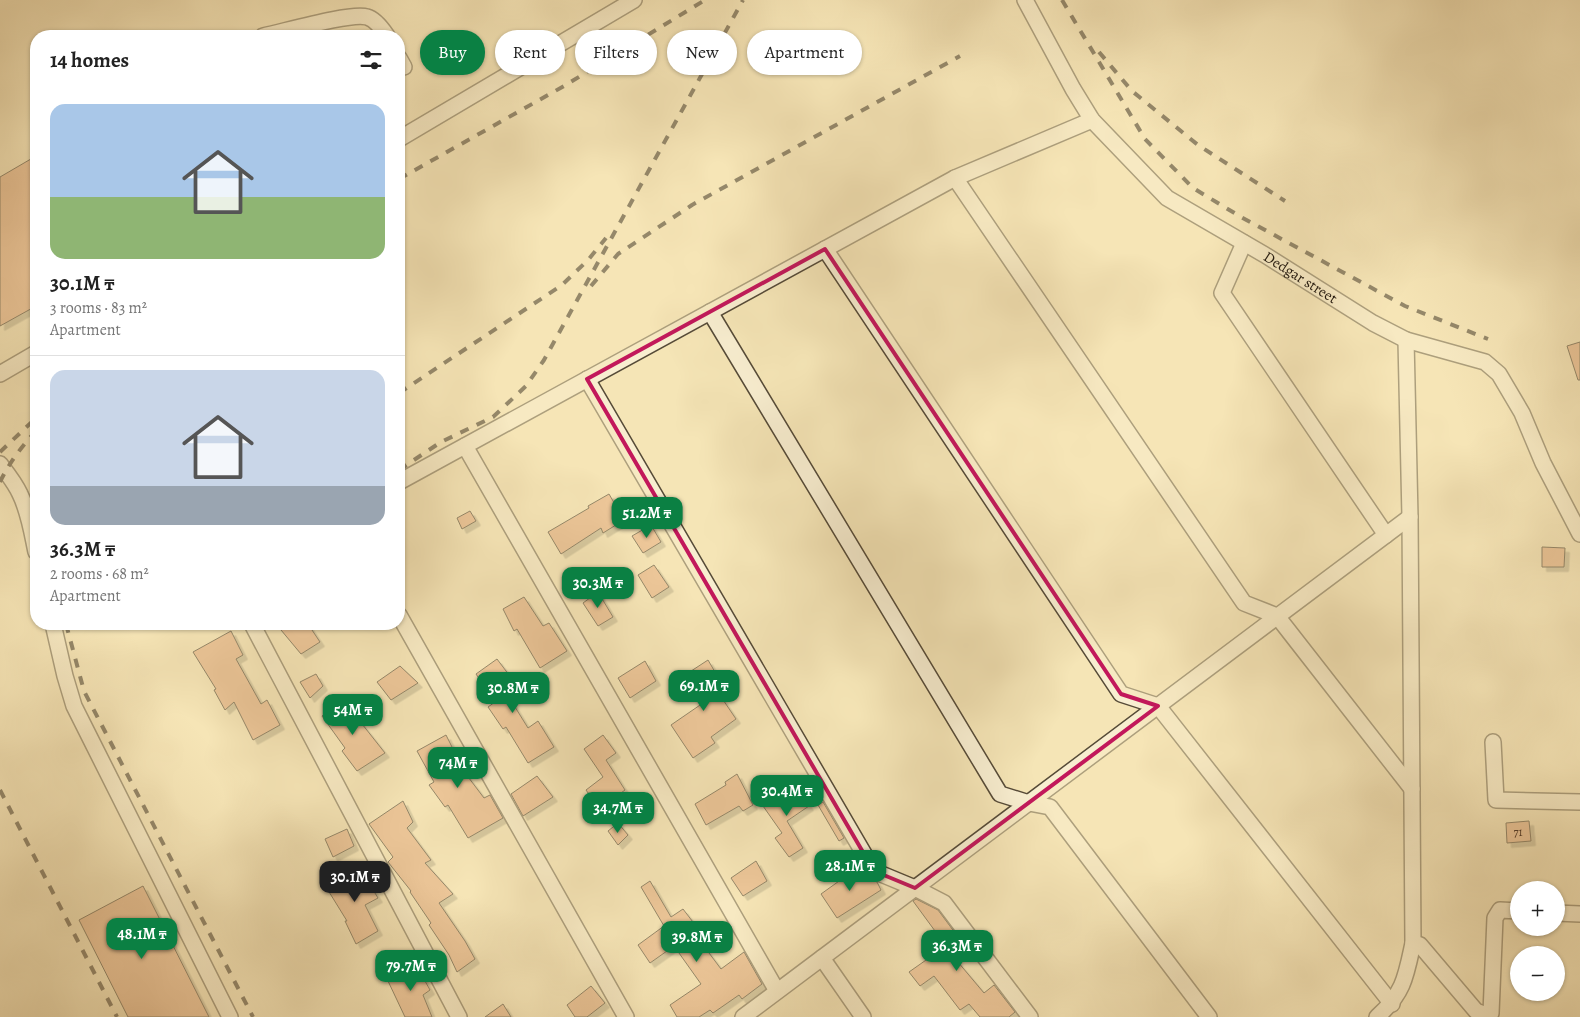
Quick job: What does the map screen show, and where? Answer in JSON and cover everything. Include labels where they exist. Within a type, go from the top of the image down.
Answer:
[{"type":"street","points":[[405,135],[634,0]]},
{"type":"street","name":"Dedgar street","points":[[1025,0],[1092,120],[1167,198],[1373,323],[1406,340],[1485,362],[1499,374],[1522,413],[1543,463],[1580,534]]},
{"type":"street","points":[[290,30],[348,17],[368,17],[384,30]]},
{"type":"street","points":[[405,479],[955,178],[1092,120]]},
{"type":"street","points":[[955,178],[1244,603],[1277,616],[1412,789]]},
{"type":"street","points":[[1244,243],[1222,293],[1386,535]]},
{"type":"street","points":[[825,249],[1120,694],[1158,706],[1392,1004]]},
{"type":"street","points":[[710,312],[1000,794],[1050,807],[1209,1017]]},
{"type":"street","points":[[1377,1017],[1392,1004],[1405,980],[1413,943],[1410,516],[1406,340]]},
{"type":"street","points":[[0,374],[30,356]]},
{"type":"street","points":[[587,380],[874,871],[915,888],[944,903],[1030,1017]]},
{"type":"street","points":[[465,446],[777,991]]},
{"type":"street","points":[[0,464],[15,483],[21,495],[30,525]]},
{"type":"street","points":[[743,1017],[1410,516]]},
{"type":"street","points":[[405,626],[626,1017]]},
{"type":"street","points":[[54,630],[74,706],[230,1017]]},
{"type":"street","points":[[255,630],[460,1017]]},
{"type":"street","points":[[1493,742],[1496,800],[1580,802]]},
{"type":"street","points":[[1413,943],[1420,945],[1476,1011],[1486,1016],[1491,1013],[1495,918],[1500,910],[1510,911]]},
{"type":"street","points":[[1565,913],[1580,914]]},
{"type":"street","points":[[822,958],[863,1017]]},
{"type":"highlighted area","points":[[825,249],[1121,694],[1158,706],[915,888],[874,871],[587,379]]},
{"type":"building","points":[[30,160],[30,309],[0,326],[0,177]]},
{"type":"building","points":[[1580,342],[1580,380],[1578,380],[1567,346]]},
{"type":"building","points":[[609,494],[624,520],[603,533],[601,528],[561,554],[548,532]]},
{"type":"building","points":[[470,511],[476,521],[462,529],[457,518]]},
{"type":"building","points":[[651,525],[661,542],[643,553],[632,536]]},
{"type":"building","points":[[1542,547],[1565,548],[1564,567],[1542,567]]},
{"type":"building","points":[[654,565],[669,587],[652,598],[638,575]]},
{"type":"building","points":[[598,592],[613,617],[598,626],[583,603]]},
{"type":"building","points":[[524,597],[543,626],[549,623],[567,651],[540,668],[517,629],[514,631],[503,609]]},
{"type":"building","points":[[281,630],[312,630],[320,642],[301,654]]},
{"type":"building","points":[[231,631],[243,655],[236,659],[261,704],[267,700],[280,725],[253,740],[234,702],[225,710],[214,690],[216,689],[193,652]]},
{"type":"building","points":[[497,659],[512,679],[502,686],[528,728],[538,721],[554,747],[528,763],[506,727],[503,729],[488,707],[495,702],[476,674]]},
{"type":"building","points":[[708,660],[722,684],[715,688],[736,719],[711,737],[715,743],[693,758],[671,725],[703,703],[685,675]]},
{"type":"building","points":[[645,661],[656,681],[630,698],[618,678]]},
{"type":"building","points":[[400,666],[418,683],[391,700],[377,682]]},
{"type":"building","points":[[316,674],[323,686],[310,698],[300,682]]},
{"type":"building","points":[[343,700],[385,753],[357,771],[342,751],[345,748],[322,716]]},
{"type":"building","points":[[446,735],[456,755],[453,757],[484,798],[490,795],[503,818],[468,838],[448,805],[445,807],[429,785],[434,782],[417,751]]},
{"type":"building","points":[[603,735],[616,753],[606,760],[625,790],[599,809],[586,790],[603,777],[584,749]]},
{"type":"building","points":[[737,774],[753,805],[743,811],[739,806],[706,825],[695,804],[726,785],[725,782]]},
{"type":"building","points":[[537,776],[553,797],[523,816],[511,794]]},
{"type":"building","points":[[795,784],[809,806],[787,821],[803,848],[789,857],[775,838],[782,833],[763,806]]},
{"type":"building","points":[[403,801],[413,822],[407,828],[431,860],[425,863],[453,894],[439,903],[475,959],[457,972],[449,955],[429,925],[431,923],[411,891],[388,862],[393,857],[369,824]]},
{"type":"building","points":[[823,802],[844,838],[839,841],[818,805]]},
{"type":"building","points":[[1529,821],[1531,841],[1507,843],[1506,823]]},
{"type":"building","points":[[618,823],[628,835],[618,845],[608,831]]},
{"type":"building","points":[[347,829],[354,846],[333,857],[325,839]]},
{"type":"building","points":[[756,861],[767,881],[743,896],[731,878]]},
{"type":"building","points":[[860,866],[866,876],[877,882],[881,890],[837,918],[821,894]]},
{"type":"building","points":[[359,867],[378,898],[365,905],[378,931],[356,944],[345,921],[347,921],[326,887]]},
{"type":"building","points":[[650,881],[671,917],[683,909],[699,930],[694,933],[721,969],[744,952],[762,984],[742,999],[739,995],[713,1013],[710,1010],[699,1017],[677,1017],[670,1005],[701,984],[674,946],[650,963],[638,945],[664,926],[641,887]]},
{"type":"building","points":[[143,886],[209,1017],[128,1017],[79,920]]},
{"type":"building","points":[[916,899],[938,910],[964,945],[952,955],[984,993],[994,985],[1015,1012],[1009,1017],[980,1017],[969,1004],[960,1010],[934,976],[920,986],[909,972],[946,946],[913,901]]},
{"type":"building","points":[[415,963],[430,990],[423,995],[432,1017],[405,1017],[388,981]]},
{"type":"building","points":[[591,986],[605,1003],[587,1017],[575,1017],[567,1005]]},
{"type":"building","points":[[503,1004],[511,1017],[485,1017]]},
{"type":"railway","points":[[405,176],[564,86],[705,0]]},
{"type":"railway","points":[[405,466],[441,442],[493,417],[526,386],[544,360],[743,0]]},
{"type":"railway","points":[[1062,0],[1145,139],[1193,188],[1241,217],[1405,306],[1488,339]]},
{"type":"railway","points":[[1099,52],[1132,91],[1198,145],[1285,201]]},
{"type":"railway","points":[[591,286],[618,254],[692,205],[960,56]]},
{"type":"railway","points":[[405,389],[562,285],[588,260],[606,238]]},
{"type":"railway","points":[[0,452],[30,424]]},
{"type":"railway","points":[[0,482],[7,468],[30,438]]},
{"type":"railway","points":[[68,630],[84,691],[253,1017]]},
{"type":"railway","points":[[0,790],[117,1017]]}]
